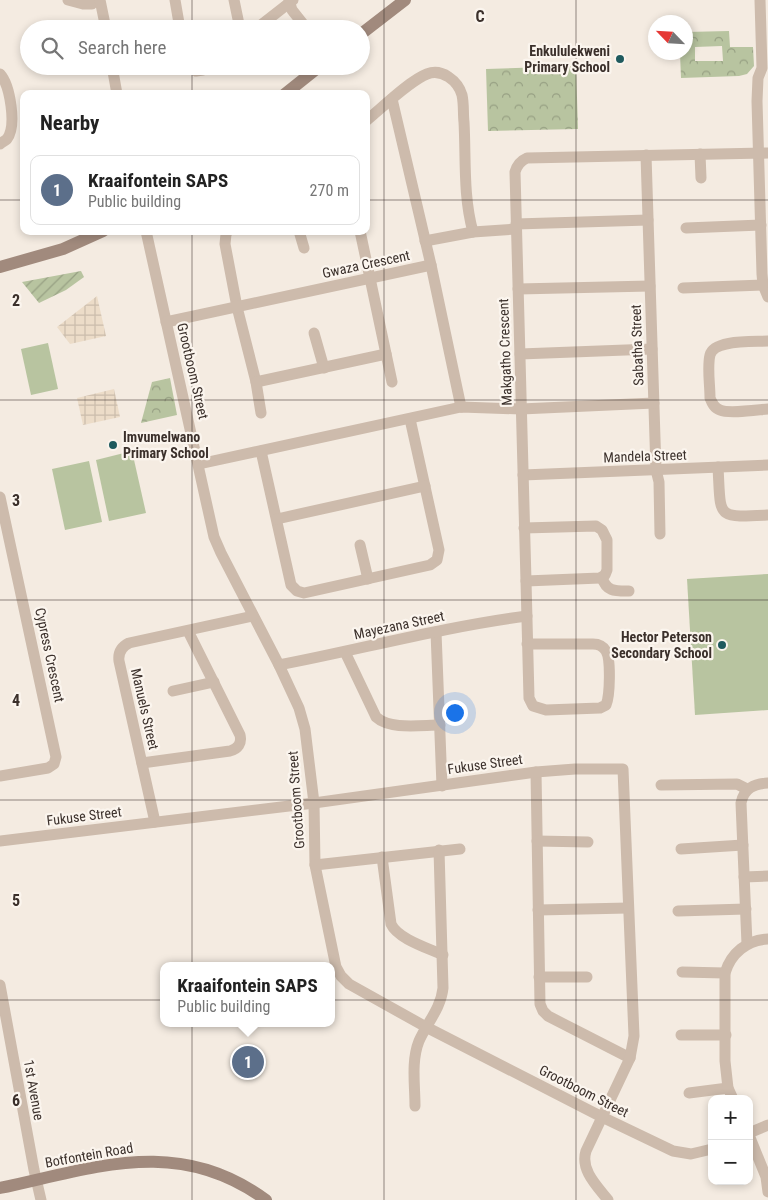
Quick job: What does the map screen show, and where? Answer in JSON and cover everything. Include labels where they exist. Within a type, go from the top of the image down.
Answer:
[{"type":"main road","points":[[370,27],[405,0]]},
{"type":"main road","points":[[290,90],[309,75]]},
{"type":"main road","points":[[0,267],[63,250],[95,235]]},
{"type":"main road","name":"Botfontein Road","points":[[0,1188],[117,1163],[158,1161],[214,1172],[254,1191],[266,1200]]},
{"type":"street","points":[[68,0],[83,4],[92,4],[95,0]]},
{"type":"street","points":[[100,0],[104,20]]},
{"type":"street","points":[[175,0],[178,20]]},
{"type":"street","points":[[234,0],[238,20]]},
{"type":"street","points":[[760,0],[765,65],[757,86],[763,154],[761,225],[763,286],[768,297]]},
{"type":"street","points":[[267,20],[290,1],[292,10],[300,20]]},
{"type":"street","points":[[0,74],[7,86],[12,115],[7,139],[0,144]]},
{"type":"street","points":[[370,117],[427,74],[443,74],[455,82],[462,95],[467,206],[473,232]]},
{"type":"street","points":[[114,75],[116,90]]},
{"type":"street","points":[[392,99],[431,265]]},
{"type":"street","points":[[700,154],[701,178]]},
{"type":"street","name":"Makgatho Crescent","points":[[528,644],[592,644],[602,647],[608,655],[609,694],[606,705],[600,708],[546,710],[534,706],[529,698],[515,172],[523,160],[527,158],[763,154]]},
{"type":"street","name":"Sabatha Street","points":[[646,155],[656,470],[659,482],[660,534]]},
{"type":"street","points":[[425,241],[473,232],[516,227],[648,220]]},
{"type":"street","points":[[686,228],[761,225]]},
{"type":"street","name":"Grootboom Street","points":[[147,235],[214,537],[279,665],[299,708],[305,729],[314,803],[315,866],[335,962]]},
{"type":"street","points":[[227,235],[225,244],[237,307],[256,382],[261,412]]},
{"type":"street","points":[[300,235],[304,248]]},
{"type":"street","points":[[361,235],[392,382]]},
{"type":"street","name":"Gwaza Crescent","points":[[166,322],[431,265],[461,407]]},
{"type":"street","points":[[518,289],[650,286]]},
{"type":"street","points":[[683,288],[763,286]]},
{"type":"street","points":[[314,333],[324,368]]},
{"type":"street","points":[[768,341],[720,345],[711,352],[710,359],[710,398],[712,404],[717,409],[724,411],[768,409]]},
{"type":"street","points":[[520,354],[652,349]]},
{"type":"street","points":[[256,382],[386,354]]},
{"type":"street","points":[[198,464],[461,407],[521,409],[654,403]]},
{"type":"street","points":[[261,451],[291,585],[297,591],[304,593],[430,565],[437,560],[439,550],[410,419]]},
{"type":"street","name":"Mandela Street","points":[[523,476],[768,465]]},
{"type":"street","points":[[718,467],[720,504],[726,514],[734,517],[768,515]]},
{"type":"street","points":[[277,519],[425,486]]},
{"type":"street","name":"Cypress Crescent","points":[[0,497],[56,756],[54,764],[48,768],[0,776]]},
{"type":"street","points":[[524,528],[592,526],[599,528],[605,533],[607,540],[607,570],[602,577],[597,579],[526,581]]},
{"type":"street","points":[[360,545],[368,579]]},
{"type":"street","points":[[602,577],[604,584],[609,589],[629,591]]},
{"type":"street","name":"Manuels Street","points":[[155,822],[119,661],[119,653],[129,643],[253,616]]},
{"type":"street","name":"Mayezana Street","points":[[279,665],[480,622],[527,616]]},
{"type":"street","points":[[142,763],[230,751],[239,746],[240,735],[188,630]]},
{"type":"street","points":[[436,632],[442,786]]},
{"type":"street","points":[[345,652],[379,720],[390,725],[440,725]]},
{"type":"street","points":[[174,691],[214,682]]},
{"type":"street","name":"Fukuse Street","points":[[0,841],[314,803],[536,772],[574,769],[623,769],[634,1036],[630,1058],[586,1151],[584,1163],[590,1176],[608,1200]]},
{"type":"street","points":[[536,772],[540,1004],[545,1014],[630,1058]]},
{"type":"street","points":[[747,944],[741,803],[747,789],[754,784],[768,783]]},
{"type":"street","points":[[661,785],[737,784],[747,789]]},
{"type":"street","points":[[537,841],[588,842]]},
{"type":"street","points":[[681,849],[743,845]]},
{"type":"street","points":[[315,866],[460,849]]},
{"type":"street","points":[[415,1106],[416,1052],[442,996],[443,956],[439,850]]},
{"type":"street","points":[[382,857],[393,928],[399,934],[443,956]]},
{"type":"street","points":[[744,877],[768,876]]},
{"type":"street","points":[[538,910],[628,908]]},
{"type":"street","points":[[678,911],[746,909]]},
{"type":"street","points":[[731,1095],[728,1088],[725,1061],[726,973],[734,955],[747,944],[768,939]]},
{"type":"street","name":"Grootboom Street","points":[[335,962],[341,976],[349,984],[426,1027],[602,1117],[673,1151],[691,1154],[708,1150]]},
{"type":"street","points":[[682,972],[726,973]]},
{"type":"street","points":[[539,977],[587,977]]},
{"type":"street","name":"1st Avenue","points":[[0,985],[41,1200]]},
{"type":"street","points":[[681,1035],[726,1035]]},
{"type":"street","points":[[689,1093],[728,1088]]},
{"type":"street","points":[[753,1132],[768,1125]]},
{"type":"street","points":[[751,1140],[766,1177],[768,1192]]},
{"type":"green space","points":[[729,31],[730,47],[753,47],[754,66],[747,74],[739,76],[681,78],[680,60],[693,60],[693,32]],"holes":[[[722,46],[723,61],[695,61],[695,47]]]},
{"type":"green space","points":[[576,66],[578,129],[488,131],[486,69]]},
{"type":"green space","points":[[81,271],[84,277],[66,290],[39,303],[22,282]]},
{"type":"green space","points":[[48,343],[58,389],[31,395],[21,349]]},
{"type":"green space","points":[[170,378],[177,415],[141,423],[152,382]]},
{"type":"green space","points":[[132,451],[146,513],[109,521],[96,460]]},
{"type":"green space","points":[[89,461],[102,522],[65,530],[52,469]]},
{"type":"green space","name":"Hector Peterson Secondary School","points":[[768,574],[768,710],[695,715],[687,579]]},
{"type":"shaded area","points":[[97,296],[106,336],[70,344],[57,327]]},
{"type":"shaded area","points":[[114,389],[120,417],[83,425],[77,398]]},
{"type":"place","name":"Enkululekweni Primary School","points":[[620,59]]},
{"type":"place","name":"Imvumelwano Primary School","points":[[113,445]]},
{"type":"place","name":"Hector Peterson Secondary School","points":[[722,645]]},
{"type":"place","name":"Kraaifontein SAPS","points":[[248,1062]]}]
